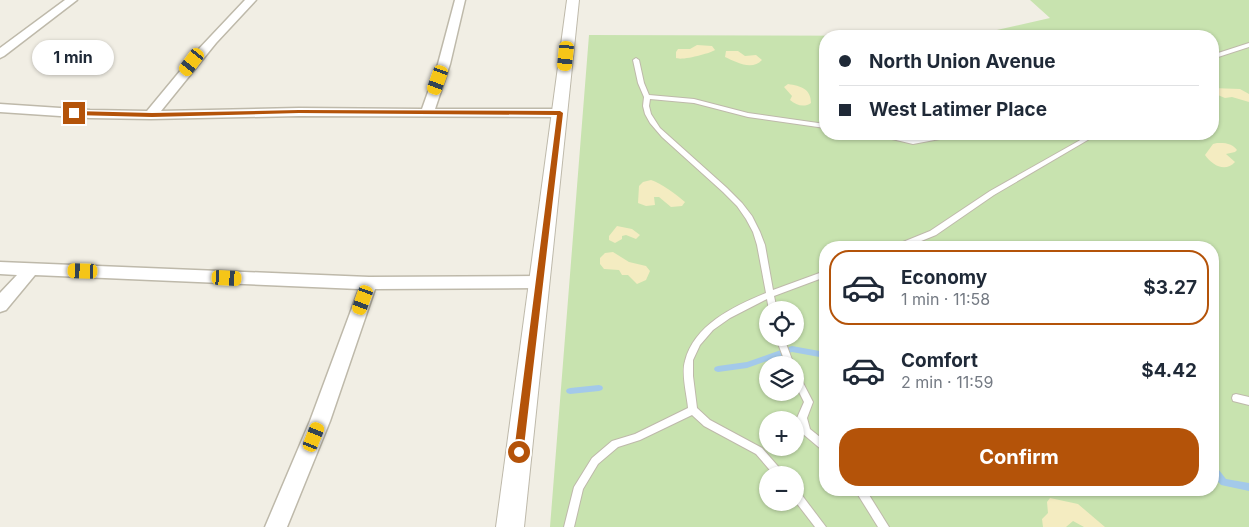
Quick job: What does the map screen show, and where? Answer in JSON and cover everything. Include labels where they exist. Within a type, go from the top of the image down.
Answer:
[{"type":"street","points":[[0,54],[72,0]]},
{"type":"street","points":[[152,115],[192,62],[218,32],[251,0]]},
{"type":"street","points":[[427,112],[444,64],[460,0]]},
{"type":"street","points":[[510,527],[573,0]]},
{"type":"street","points":[[0,108],[90,114],[152,115],[299,112],[560,113]]},
{"type":"street","points":[[0,268],[369,283],[539,282]]},
{"type":"street","points":[[0,305],[32,268]]},
{"type":"street","points":[[276,527],[320,421],[369,283]]},
{"type":"lane","points":[[1219,55],[1249,45]]},
{"type":"lane","points":[[636,60],[641,83],[647,97],[646,103],[649,116],[657,128],[747,213],[760,236],[771,301]]},
{"type":"lane","points":[[647,97],[694,101],[748,116],[819,125]]},
{"type":"lane","points":[[905,140],[914,142],[924,140]]},
{"type":"lane","points":[[913,241],[933,233],[992,193],[1085,140]]},
{"type":"lane","points":[[772,466],[760,451],[706,423],[693,410],[688,361],[702,335],[736,309],[819,276]]},
{"type":"lane","points":[[804,393],[809,402],[802,418],[806,431],[819,443]]},
{"type":"lane","points":[[1236,398],[1249,401]]},
{"type":"lane","points":[[569,527],[579,487],[595,461],[615,444],[637,437],[693,410]]},
{"type":"lane","points":[[864,496],[884,527]]},
{"type":"lane","points":[[804,505],[821,527]]},
{"type":"green space","points":[[1030,0],[1249,0],[1249,527],[550,527],[589,35],[819,36],[819,140],[1219,140],[1219,30],[997,30],[1050,18]]},
{"type":"sand","points":[[697,45],[712,46],[715,50],[690,58],[676,58],[678,49],[690,49]]},
{"type":"sand","points":[[726,51],[738,51],[745,56],[756,55],[762,60],[754,65],[744,64],[725,57]]},
{"type":"sand","points":[[788,84],[807,91],[811,98],[811,103],[800,105],[790,100],[792,96],[784,87]]},
{"type":"sand","points":[[1219,88],[1240,89],[1249,94],[1249,102],[1232,97],[1225,98],[1219,96]]},
{"type":"sand","points":[[1226,143],[1237,150],[1226,154],[1235,162],[1227,167],[1223,167],[1211,162],[1205,155],[1213,144]]},
{"type":"sand","points":[[651,180],[664,186],[685,202],[682,206],[671,207],[659,197],[654,197],[655,205],[646,206],[638,203],[639,186],[643,182]]},
{"type":"sand","points":[[617,226],[632,229],[640,235],[636,239],[626,235],[622,236],[622,239],[615,243],[609,240],[609,236]]},
{"type":"sand","points":[[613,252],[629,262],[646,266],[650,271],[646,280],[637,284],[628,275],[622,275],[619,270],[604,269],[600,264],[600,258],[605,253]]},
{"type":"sand","points":[[1050,498],[1078,504],[1105,527],[1084,527],[1073,521],[1066,527],[1043,527],[1042,519],[1048,513],[1047,502]]},
{"type":"waterway","points":[[718,369],[747,365],[792,349],[819,354]]},
{"type":"waterway","points":[[570,391],[599,388]]},
{"type":"waterway","points":[[1219,476],[1224,482],[1249,487]]},
{"type":"route","points":[[74,113],[152,115],[299,112],[560,113],[519,452]]}]
